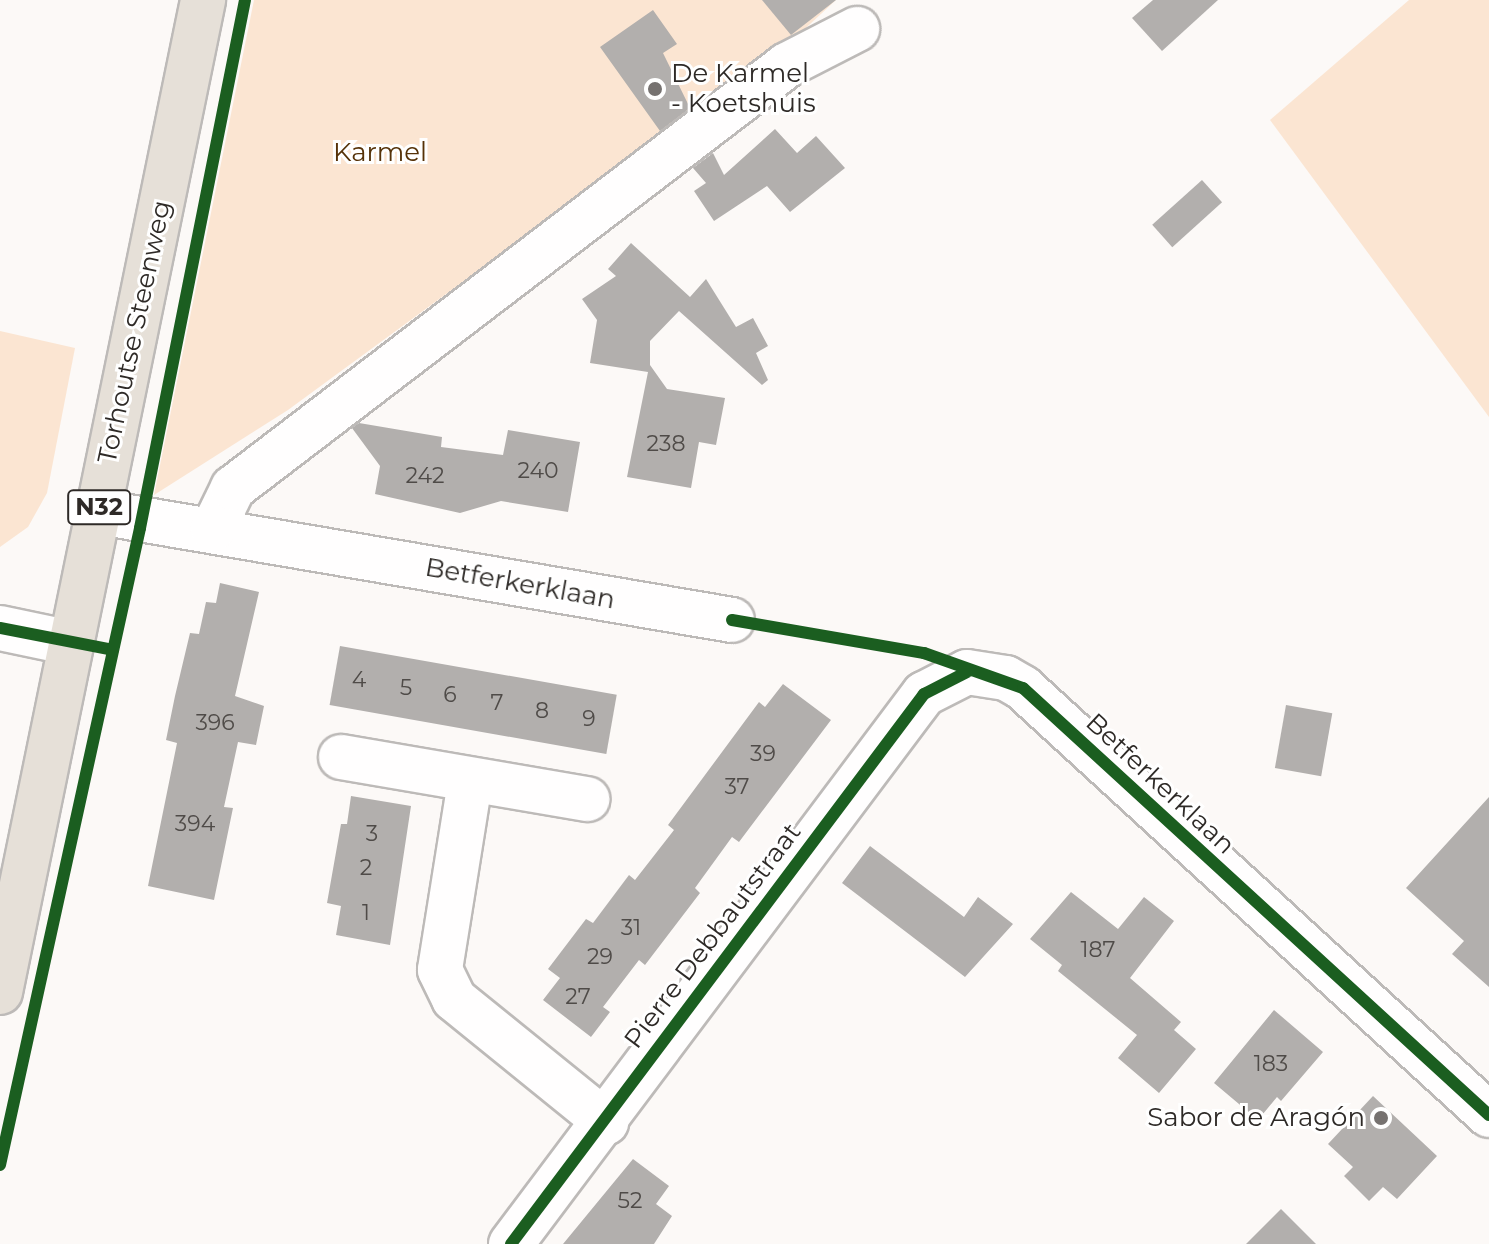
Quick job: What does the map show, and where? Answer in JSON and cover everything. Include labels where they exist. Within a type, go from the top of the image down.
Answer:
[{"type":"main road","name":"Torhoutse Steenweg","points":[[0,992],[203,0]]},
{"type":"street","points":[[213,529],[233,488],[776,72],[857,29]]},
{"type":"street","name":"Betferkerklaan","points":[[99,512],[213,529],[732,620]]},
{"type":"street","points":[[0,628],[71,643]]},
{"type":"street","name":"Betferkerklaan","points":[[967,672],[1006,678],[1023,688],[1489,1115]]},
{"type":"street","name":"Pierre Debbautstraat","points":[[511,1244],[606,1122],[651,1054],[924,694],[967,672]]},
{"type":"street","points":[[341,757],[470,782],[587,799]]},
{"type":"street","points":[[470,782],[440,970],[454,999],[606,1122]]},
{"type":"green space","name":"Karmel","points":[[254,0],[836,0],[795,38],[288,410],[154,495]]},
{"type":"green space","points":[[1409,0],[1489,0],[1489,417],[1270,120]]},
{"type":"green space","points":[[0,331],[75,348],[47,493],[28,527],[0,547]]},
{"type":"building","points":[[762,0],[836,0],[791,35]]},
{"type":"building","points":[[1153,0],[1218,0],[1162,51],[1132,18]]},
{"type":"building","name":"De Karmel - Koetshuis","points":[[653,10],[677,44],[663,53],[690,108],[660,131],[600,47]]},
{"type":"building","points":[[775,129],[797,153],[816,136],[845,168],[790,212],[767,186],[714,221],[694,191],[706,183],[693,168],[713,153],[724,175]]},
{"type":"building","points":[[1202,180],[1222,202],[1172,247],[1152,225]]},
{"type":"building","points":[[631,243],[690,297],[706,279],[736,327],[753,318],[768,346],[756,353],[768,380],[762,385],[679,311],[650,341],[650,365],[667,389],[725,398],[716,445],[699,442],[691,488],[627,477],[648,372],[590,363],[597,320],[582,299],[616,276],[608,269]]},
{"type":"building","points":[[359,423],[442,437],[441,447],[503,455],[508,430],[580,442],[568,512],[501,501],[460,513],[375,494],[380,466],[352,428]]},
{"type":"building","points":[[220,583],[259,592],[235,696],[264,706],[256,745],[238,742],[224,807],[233,808],[214,900],[148,886],[177,743],[166,740],[175,696],[190,633],[199,634],[206,602],[216,603]]},
{"type":"building","points":[[340,646],[617,695],[606,754],[330,705]]},
{"type":"building","points":[[783,684],[831,720],[739,842],[732,837],[695,888],[700,893],[645,965],[639,960],[603,1007],[610,1012],[591,1037],[543,1000],[560,978],[548,969],[586,919],[593,923],[629,875],[635,880],[674,830],[668,825],[759,702],[765,707]]},
{"type":"building","points":[[1286,705],[1332,713],[1321,776],[1275,768]]},
{"type":"building","points":[[351,796],[411,806],[390,945],[336,935],[341,906],[327,903],[341,824],[347,824]]},
{"type":"building","points":[[1489,797],[1489,987],[1452,954],[1464,941],[1406,888]]},
{"type":"building","points":[[870,846],[964,917],[978,897],[1013,924],[965,977],[842,883]]},
{"type":"building","points":[[1071,892],[1118,929],[1144,897],[1174,921],[1130,978],[1181,1022],[1174,1030],[1196,1049],[1159,1093],[1118,1058],[1137,1035],[1058,971],[1062,965],[1030,939]]},
{"type":"building","points":[[1274,1010],[1323,1052],[1281,1101],[1277,1097],[1258,1120],[1214,1083]]},
{"type":"building","points":[[1373,1096],[1437,1156],[1397,1199],[1383,1187],[1369,1201],[1344,1176],[1353,1167],[1328,1144]]},
{"type":"building","points":[[633,1159],[669,1186],[656,1204],[672,1216],[654,1244],[563,1244]]},
{"type":"building","points":[[1281,1209],[1316,1244],[1246,1244]]},
{"type":"cycle path","points":[[0,1165],[140,528],[245,0]]},
{"type":"cycle path","points":[[732,620],[924,653],[1023,688],[1489,1115]]},
{"type":"cycle path","points":[[0,628],[113,650]]},
{"type":"cycle path","points":[[511,1244],[924,694],[967,672]]},
{"type":"place","name":"De Karmel - Koetshuis","points":[[655,89]]},
{"type":"place","name":"Sabor de Aragón","points":[[1381,1118]]}]
